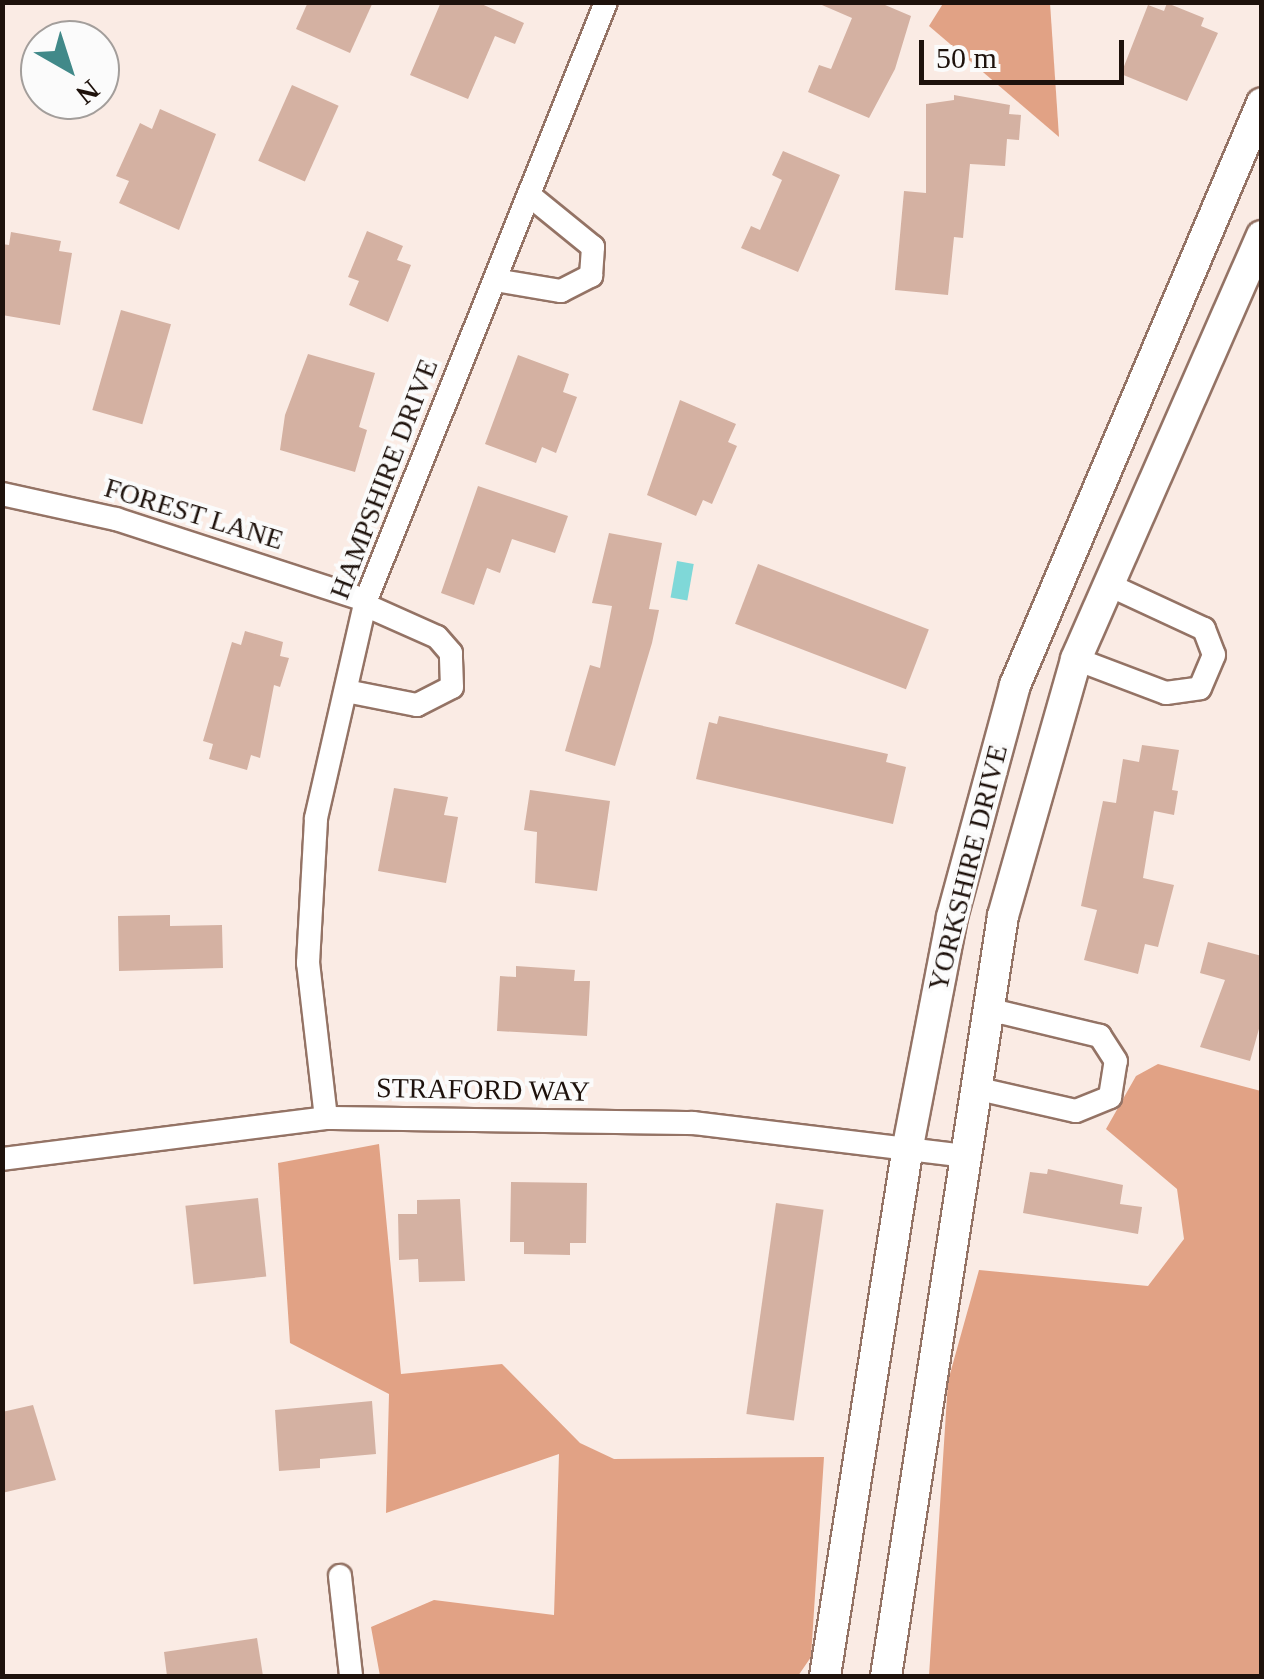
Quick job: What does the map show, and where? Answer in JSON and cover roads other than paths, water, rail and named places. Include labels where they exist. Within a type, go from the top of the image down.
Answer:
[{"type":"street","name":"HAMPSHIRE DRIVE","points":[[326,1118],[308,963],[316,818],[366,603],[606,2]]},
{"type":"street","name":"YORKSHIRE DRIVE","points":[[826,1676],[908,1146],[952,917],[1015,685],[1262,102]]},
{"type":"street","points":[[495,280],[562,291],[592,276],[593,247],[528,196]]},
{"type":"street","points":[[1201,239],[1256,248]]},
{"type":"street","name":"YORKSHIRE DRIVE","points":[[886,1676],[964,1156],[992,1010],[1002,916],[1076,659],[1256,248]]},
{"type":"street","name":"FOREST LANE","points":[[2,494],[116,519],[366,603],[437,637],[451,652],[452,687],[416,705],[346,691]]},
{"type":"street","points":[[1076,659],[1166,693],[1200,688],[1214,655],[1204,630],[1107,584]]},
{"type":"street","points":[[978,1089],[1076,1111],[1110,1098],[1116,1061],[1100,1036],[992,1010]]},
{"type":"street","name":"STRAFORD WAY","points":[[2,1159],[326,1118],[693,1123],[908,1146],[964,1156]]},
{"type":"street","points":[[340,1576],[352,1676]]},
{"type":"water","points":[[677,561],[694,564],[687,600],[671,597]]}]
